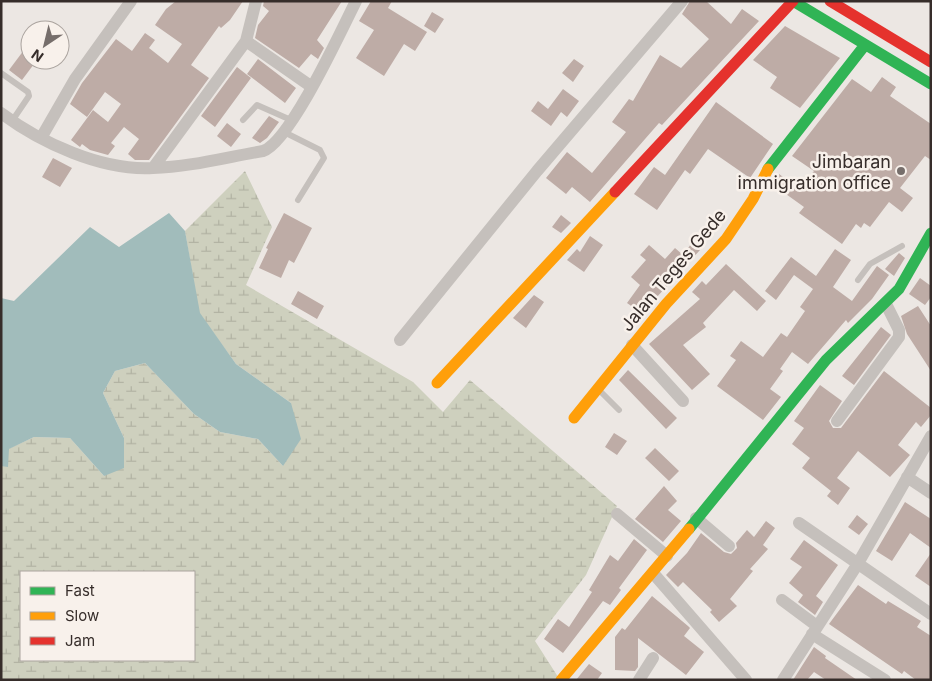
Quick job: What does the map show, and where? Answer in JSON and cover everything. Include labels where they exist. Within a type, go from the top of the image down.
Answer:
[{"type":"main road","points":[[436,383],[793,1],[931,84]]},
{"type":"main road","points":[[830,1],[931,62]]},
{"type":"main road","name":"Jalan Teges Gede","points":[[574,418],[666,304],[726,239],[753,199],[763,176],[865,44]]},
{"type":"main road","points":[[561,680],[653,573],[826,360],[886,304],[899,289],[916,251],[931,233]]},
{"type":"street","points":[[40,138],[75,79],[131,1]]},
{"type":"street","points":[[152,168],[246,41],[256,1]]},
{"type":"street","points":[[1,113],[40,138],[96,161],[126,168],[152,168],[263,151],[270,148],[284,132],[312,87],[356,1]]},
{"type":"street","points":[[400,340],[537,172],[682,1]]},
{"type":"street","points":[[246,41],[312,87]]},
{"type":"street","points":[[837,421],[899,337],[899,330],[886,304]]},
{"type":"street","points":[[632,345],[683,401]]},
{"type":"street","points":[[783,680],[857,565],[931,436]]},
{"type":"street","points":[[907,476],[931,493]]},
{"type":"street","points":[[618,514],[666,556]]},
{"type":"street","points":[[696,518],[729,546]]},
{"type":"street","points":[[799,523],[857,565],[931,614]]},
{"type":"street","points":[[653,573],[746,680]]},
{"type":"street","points":[[782,600],[814,630],[885,680]]},
{"type":"street","points":[[639,680],[653,658]]},
{"type":"lane","points":[[1,73],[29,96],[12,121]]},
{"type":"lane","points":[[243,120],[257,105],[291,120]]},
{"type":"lane","points":[[284,132],[320,150],[324,158],[298,200]]},
{"type":"lane","points":[[858,280],[870,264],[902,246]]},
{"type":"lane","points":[[597,388],[619,410]]},
{"type":"green space","points":[[245,171],[272,227],[246,285],[413,382],[443,412],[470,380],[617,506],[586,575],[535,641],[560,680],[1,680],[1,466],[8,466],[8,449],[34,437],[70,438],[104,476],[124,438],[103,393],[115,371],[145,363],[194,414],[220,432],[258,439],[283,466],[291,403],[236,364],[199,313],[185,231]]},
{"type":"water","points":[[169,213],[185,231],[200,313],[236,364],[291,403],[301,439],[283,466],[258,439],[220,432],[194,414],[145,363],[115,371],[103,393],[124,438],[124,468],[104,476],[70,438],[34,437],[9,449],[8,467],[1,466],[1,298],[14,301],[90,227],[119,247]]},
{"type":"building","points":[[176,1],[243,1],[230,20],[221,28],[219,26],[191,65],[209,78],[149,160],[135,160],[128,154],[139,139],[124,127],[111,143],[115,146],[108,155],[90,150],[82,144],[80,147],[71,140],[93,110],[108,122],[121,104],[105,92],[87,117],[70,104],[82,83],[116,39],[132,51],[145,33],[155,40],[149,48],[168,63],[182,44],[155,25],[166,9]]},
{"type":"building","points":[[264,1],[342,1],[317,40],[324,48],[318,59],[311,54],[299,68],[255,38],[258,25],[269,11],[263,6]]},
{"type":"building","points":[[371,1],[392,1],[388,8],[427,32],[415,51],[404,44],[384,76],[356,58],[374,30],[359,21]]},
{"type":"building","points":[[690,1],[706,1],[731,24],[742,9],[759,21],[662,125],[659,123],[590,202],[572,187],[566,194],[546,178],[567,152],[592,173],[626,132],[612,122],[629,99],[633,101],[660,55],[681,68],[709,39],[682,14]]},
{"type":"building","points":[[432,12],[444,19],[435,33],[424,26]]},
{"type":"building","points":[[785,26],[840,58],[800,108],[770,88],[777,77],[753,60]]},
{"type":"building","points":[[20,55],[20,70],[30,70],[22,80],[9,70]]},
{"type":"building","points":[[258,59],[296,88],[285,103],[247,74]]},
{"type":"building","points":[[574,59],[584,66],[573,82],[562,73]]},
{"type":"building","points":[[237,67],[251,78],[215,127],[201,116]]},
{"type":"building","points":[[882,77],[896,87],[890,96],[931,124],[931,160],[925,156],[900,188],[913,198],[902,212],[889,202],[870,227],[864,223],[861,228],[856,224],[842,244],[799,213],[804,207],[772,184],[779,174],[800,189],[814,171],[792,156],[852,79],[871,92]]},
{"type":"building","points":[[563,89],[579,101],[567,117],[561,112],[551,126],[531,111],[538,101],[548,109]]},
{"type":"building","points":[[716,102],[773,144],[750,178],[708,149],[690,174],[685,170],[657,210],[634,194],[654,167],[665,175]]},
{"type":"building","points":[[269,116],[279,122],[267,138],[260,143],[252,138]]},
{"type":"building","points":[[227,123],[241,134],[231,147],[217,136]]},
{"type":"building","points":[[53,158],[72,168],[60,187],[42,177]]},
{"type":"building","points":[[284,213],[312,228],[294,263],[289,260],[281,278],[259,268],[268,249],[266,248]]},
{"type":"building","points":[[561,215],[571,223],[561,233],[552,227]]},
{"type":"building","points":[[590,236],[603,245],[584,272],[567,260],[577,249],[580,252]]},
{"type":"building","points":[[691,244],[700,250],[656,298],[652,295],[640,312],[627,303],[640,285],[631,277],[646,260],[640,255],[649,245],[665,259],[675,248],[683,255]]},
{"type":"building","points":[[835,249],[851,260],[833,287],[852,301],[877,266],[889,275],[872,299],[848,323],[846,320],[808,364],[792,352],[780,369],[783,371],[770,389],[781,397],[763,420],[717,386],[736,360],[730,356],[741,341],[763,357],[781,333],[787,337],[805,311],[800,307],[813,289],[794,275],[776,300],[765,291],[791,257],[816,276]]},
{"type":"building","points":[[899,253],[905,258],[894,276],[885,269]]},
{"type":"building","points":[[726,264],[766,301],[757,311],[734,290],[703,323],[706,327],[683,345],[710,374],[692,390],[649,344],[700,299],[692,292],[702,281],[706,285]]},
{"type":"building","points":[[920,278],[931,286],[931,297],[925,305],[909,294]]},
{"type":"building","points":[[298,291],[324,306],[317,319],[291,304]]},
{"type":"building","points":[[534,295],[544,302],[526,328],[513,318]]},
{"type":"building","points":[[918,306],[931,326],[931,371],[907,334],[901,316]]},
{"type":"building","points":[[881,327],[891,335],[854,385],[842,376]]},
{"type":"building","points":[[628,370],[677,418],[666,429],[619,380]]},
{"type":"building","points":[[884,371],[931,408],[931,415],[921,427],[916,422],[898,445],[910,455],[890,477],[858,451],[837,478],[850,488],[838,505],[827,496],[831,491],[802,468],[810,458],[792,444],[804,428],[794,421],[820,385],[842,401],[829,421],[833,428],[841,428]]},
{"type":"building","points":[[614,433],[627,441],[617,455],[605,447]]},
{"type":"building","points":[[655,448],[679,471],[669,481],[645,458]]},
{"type":"building","points":[[664,486],[677,501],[668,510],[681,521],[663,542],[635,519]]},
{"type":"building","points":[[905,502],[931,519],[931,548],[910,533],[892,561],[876,551]]},
{"type":"building","points":[[857,515],[868,524],[859,535],[848,527]]},
{"type":"building","points":[[766,521],[775,528],[763,545],[768,549],[750,569],[753,571],[730,599],[737,606],[719,622],[710,612],[712,610],[683,582],[678,587],[666,575],[687,553],[701,533],[724,552],[731,554],[737,548],[736,543],[747,530],[754,537]]},
{"type":"building","points":[[634,539],[647,550],[619,588],[621,590],[610,605],[603,601],[563,653],[544,639],[558,619],[569,627],[592,592],[589,590],[610,555],[618,561]]},
{"type":"building","points":[[804,540],[838,565],[816,596],[823,602],[815,615],[798,602],[803,595],[789,583],[802,567],[790,559]]},
{"type":"building","points":[[931,553],[931,587],[915,576]]},
{"type":"building","points":[[858,585],[886,604],[888,601],[921,621],[917,627],[931,636],[931,680],[916,680],[904,671],[902,674],[829,624]]},
{"type":"building","points":[[652,596],[690,628],[684,636],[704,652],[686,675],[638,638],[638,667],[635,671],[615,670],[615,637],[622,628],[625,630]]},
{"type":"building","points":[[814,647],[826,656],[825,658],[857,680],[826,680],[814,672],[807,680],[793,680]]},
{"type":"building","points":[[589,664],[602,673],[597,680],[576,680]]},
{"type":"traffic: fast","points":[[793,1],[931,84]]},
{"type":"traffic: fast","points":[[768,169],[865,45]]},
{"type":"traffic: fast","points":[[689,529],[826,360],[899,289],[931,233]]},
{"type":"traffic: slow","points":[[574,418],[666,304],[726,239],[753,199],[768,169]]},
{"type":"traffic: slow","points":[[437,383],[615,192]]},
{"type":"traffic: slow","points":[[561,680],[689,529]]},
{"type":"traffic: jam","points":[[615,192],[793,1]]},
{"type":"traffic: jam","points":[[830,1],[931,62]]},
{"type":"place","name":"Jimbaran immigration office","points":[[901,171]]}]
